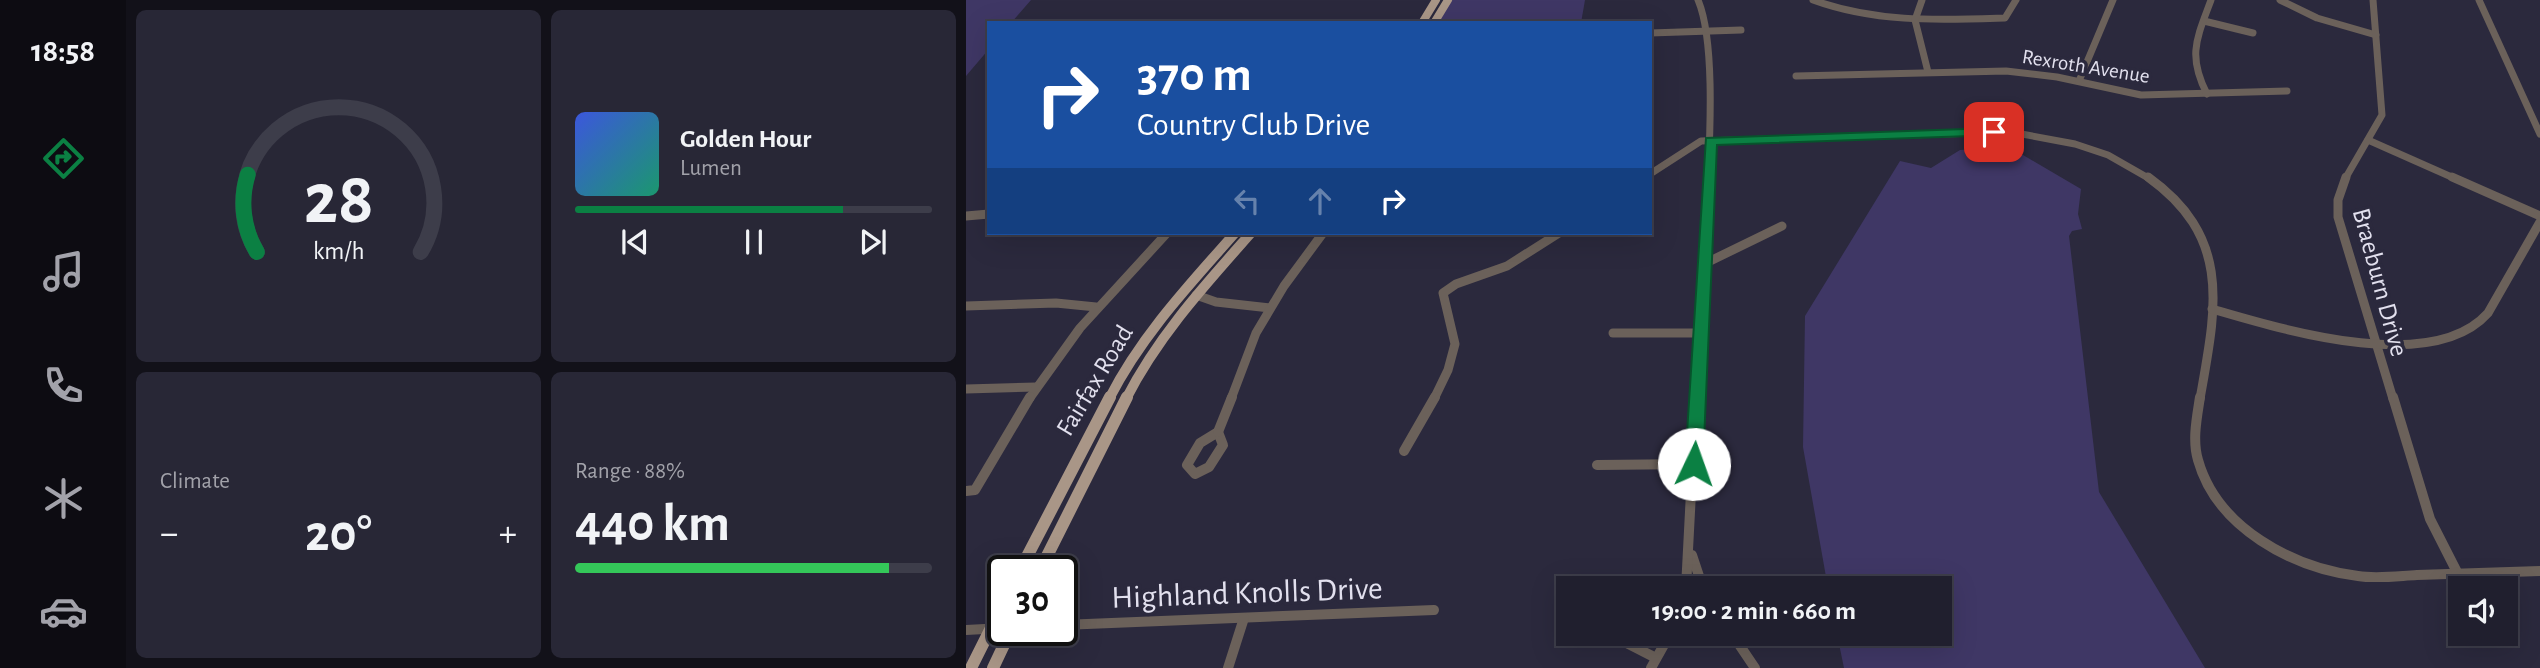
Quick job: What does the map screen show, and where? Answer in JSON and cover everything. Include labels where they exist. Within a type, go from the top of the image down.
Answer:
[{"type":"main road","points":[[1423,21],[1436,0]]},
{"type":"main road","points":[[1435,21],[1448,0]]},
{"type":"main road","name":"Fairfax Road","points":[[1047,555],[1124,399],[1161,340],[1237,237]]},
{"type":"main road","name":"Fairfax Road","points":[[1028,555],[1122,373],[1163,315],[1237,237]]},
{"type":"main road","points":[[971,668],[987,643]]},
{"type":"main road","points":[[993,668],[1003,646]]},
{"type":"street","points":[[1687,576],[1710,141],[1707,32],[1704,11],[1698,0]]},
{"type":"street","points":[[1813,0],[1866,18],[1914,20],[2005,18],[2016,0]]},
{"type":"street","points":[[1922,0],[1914,20],[1928,72]]},
{"type":"street","points":[[2079,81],[2087,54],[2113,0]]},
{"type":"street","points":[[2207,94],[2192,60],[2211,0]]},
{"type":"street","points":[[2280,0],[2317,19],[2376,35]]},
{"type":"street","name":"Braeburn Drive","points":[[2372,0],[2383,106],[2379,123],[2345,174],[2337,206],[2340,229],[2430,519],[2458,574]]},
{"type":"street","points":[[2479,0],[2540,134]]},
{"type":"street","points":[[2204,21],[2253,33]]},
{"type":"street","points":[[1652,33],[1741,30]]},
{"type":"street","name":"Rexroth Avenue","points":[[1796,76],[2006,71],[2079,81],[2141,95],[2287,92]]},
{"type":"street","points":[[1652,173],[1701,141],[2011,132],[2052,137],[2088,147],[2145,176],[2188,215],[2211,260],[2214,287],[2212,309],[2194,438],[2203,474],[2227,511],[2270,547],[2319,570],[2361,577],[2540,571]]},
{"type":"street","points":[[2368,140],[2540,216]]},
{"type":"street","points":[[966,216],[987,215]]},
{"type":"street","points":[[2212,309],[2282,328],[2375,342],[2413,344],[2442,340],[2479,322],[2540,222]]},
{"type":"street","points":[[1704,264],[1782,226]]},
{"type":"street","points":[[970,491],[1036,387],[1096,307],[1165,235]]},
{"type":"street","points":[[1218,432],[1244,359],[1270,308],[1322,235]]},
{"type":"street","points":[[1404,452],[1452,356],[1455,333],[1442,302],[1443,293],[1451,286],[1496,272],[1556,235]]},
{"type":"street","points":[[1196,295],[1216,302],[1270,308]]},
{"type":"street","points":[[966,306],[1056,303],[1096,307]]},
{"type":"street","points":[[1613,333],[1700,334]]},
{"type":"street","points":[[966,389],[1036,387]]},
{"type":"street","points":[[1597,465],[1694,464]]},
{"type":"street","points":[[1690,529],[1693,560],[1699,576]]},
{"type":"street","name":"Highland Knolls Drive","points":[[1078,624],[1434,610]]},
{"type":"street","points":[[1228,668],[1244,618]]},
{"type":"street","points":[[966,630],[987,629]]},
{"type":"street","points":[[1628,646],[1654,663],[1663,646]]},
{"type":"street","points":[[1740,646],[1755,668]]},
{"type":"shaded area","points":[[966,0],[1031,0],[1013,21],[987,21],[987,51],[966,76]]},
{"type":"shaded area","points":[[1451,0],[1585,0],[1581,21],[1437,21]]},
{"type":"shaded area","points":[[1998,147],[2023,155],[2081,189],[2078,214],[2082,229],[2072,231],[2069,236],[2099,492],[2205,668],[1844,668],[1839,646],[1952,646],[1952,576],[1826,576],[1803,447],[1805,316],[1900,161],[1931,168],[1960,150]]},
{"type":"route","points":[[1694,464],[1710,141],[1994,132]]}]
